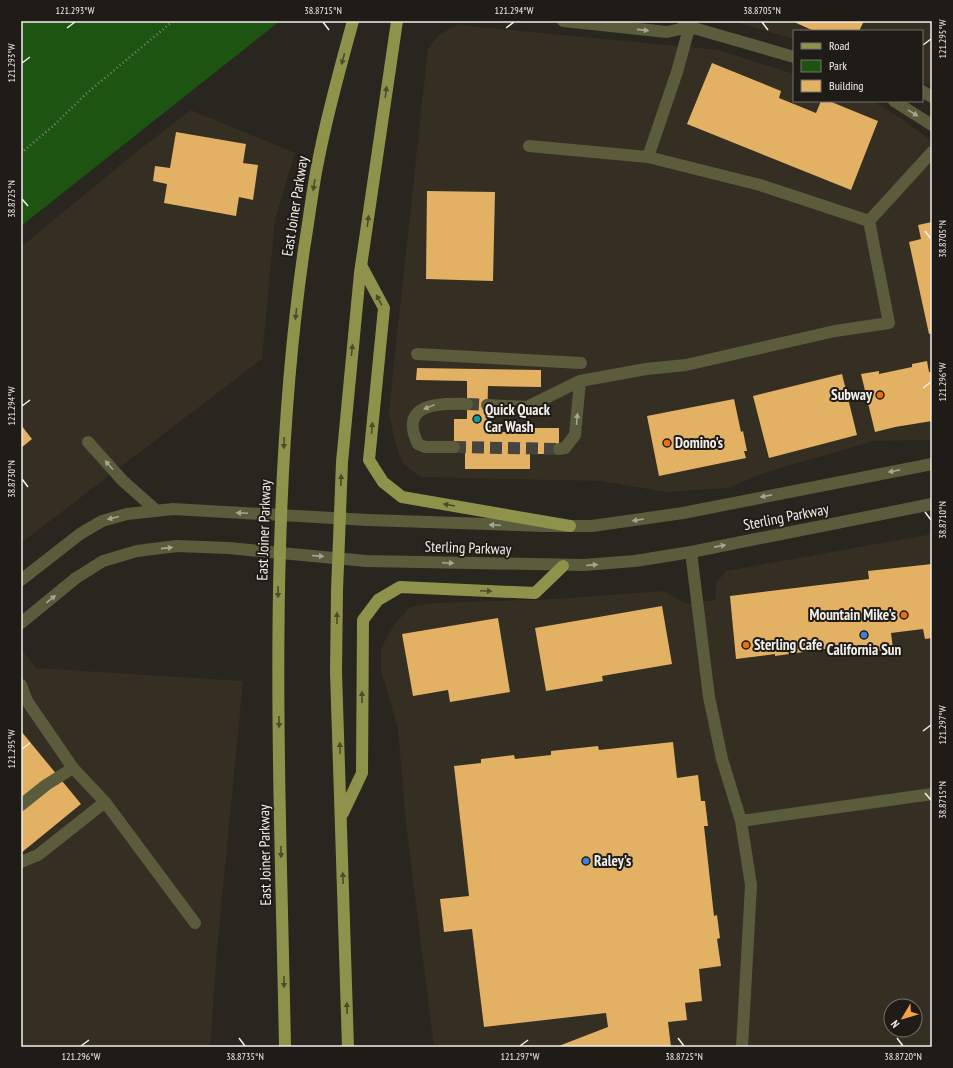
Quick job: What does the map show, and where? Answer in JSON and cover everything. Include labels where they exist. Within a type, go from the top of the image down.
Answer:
[{"type":"main road","name":"East Joiner Parkway","points":[[285,1047],[278,676],[279,553],[285,425],[297,297],[317,164],[328,112],[353,21]]},
{"type":"main road","points":[[348,1047],[342,816],[336,672],[338,558],[346,401],[361,265],[397,21]]},
{"type":"main road","points":[[361,265],[384,308],[370,460],[383,482],[402,497],[570,526]]},
{"type":"main road","points":[[342,816],[362,774],[363,620],[378,600],[400,587],[535,593],[563,566]]},
{"type":"street","points":[[563,21],[667,32],[688,23],[793,57]]},
{"type":"street","points":[[648,157],[679,66],[688,23]]},
{"type":"street","points":[[923,92],[932,97]]},
{"type":"street","points":[[896,102],[932,125]]},
{"type":"street","points":[[529,146],[648,157],[760,185],[869,221]]},
{"type":"street","points":[[869,221],[932,152]]},
{"type":"street","points":[[487,405],[527,407],[580,382],[646,369],[686,365],[836,331],[889,323],[869,221]]},
{"type":"street","points":[[417,354],[581,363]]},
{"type":"street","points":[[559,449],[565,448],[575,435],[580,382]]},
{"type":"street","points":[[454,447],[424,447],[418,444],[414,435],[413,425],[417,414],[426,407],[440,403],[467,404]]},
{"type":"street","points":[[88,442],[123,481],[157,511]]},
{"type":"street","name":"Sterling Parkway","points":[[21,580],[80,534],[102,521],[127,514],[173,509],[340,519],[592,526],[662,516],[932,464]]},
{"type":"street","name":"Sterling Parkway","points":[[21,623],[76,578],[102,561],[137,551],[178,546],[366,561],[563,566],[634,561],[691,552],[932,504]]},
{"type":"street","points":[[691,552],[709,697],[722,759],[741,821],[751,885],[742,1047]]},
{"type":"street","points":[[21,685],[27,701],[73,768],[105,802],[195,923]]},
{"type":"street","points":[[21,805],[46,785],[73,768]]},
{"type":"street","points":[[741,821],[932,794]]},
{"type":"street","points":[[21,862],[38,855],[105,802]]},
{"type":"path","points":[[21,153],[52,127],[87,93],[173,21]]},
{"type":"shaded area","points":[[732,21],[932,21],[932,86],[923,83],[923,30],[793,30],[793,39]]},
{"type":"shaded area","points":[[458,25],[719,50],[793,74],[793,102],[875,102],[905,121],[932,142],[932,440],[874,441],[767,472],[728,488],[666,492],[600,481],[421,477],[403,464],[395,442],[389,411],[428,48],[440,34]]},
{"type":"shaded area","points":[[191,110],[295,153],[275,220],[262,359],[21,543],[21,247],[135,153]]},
{"type":"shaded area","points":[[932,534],[932,1047],[434,1047],[406,824],[398,729],[381,670],[381,648],[394,625],[410,607],[435,603],[555,599],[663,591],[687,604],[715,600],[716,583],[726,571]]},
{"type":"shaded area","points":[[21,648],[36,668],[243,681],[217,950],[210,1047],[21,1047]]},
{"type":"green space","points":[[21,21],[280,21],[21,226]]},
{"type":"building","points":[[792,21],[864,21],[860,30],[812,30]]},
{"type":"building","points":[[712,63],[781,91],[779,98],[816,113],[821,102],[831,102],[878,121],[851,190],[687,124]]},
{"type":"building","points":[[176,132],[246,144],[243,163],[258,165],[253,200],[239,197],[236,216],[164,203],[167,184],[153,181],[155,166],[170,168]]},
{"type":"building","points":[[427,191],[495,192],[493,281],[426,279]]},
{"type":"building","points":[[932,222],[932,333],[929,334],[909,242],[921,239],[918,225]]},
{"type":"building","points":[[927,361],[929,372],[932,372],[932,421],[875,432],[861,374],[879,371],[879,374],[912,367],[912,364]]},
{"type":"building","name":"Quick Quack Car Wash","points":[[417,368],[541,370],[541,387],[488,386],[487,426],[494,426],[494,432],[530,432],[530,428],[559,428],[559,454],[530,454],[530,469],[465,469],[465,453],[454,453],[454,419],[467,419],[467,381],[416,380]]},
{"type":"building","points":[[842,374],[857,435],[769,458],[753,396]]},
{"type":"building","points":[[734,399],[741,432],[743,431],[747,451],[744,451],[746,458],[659,476],[647,416]]},
{"type":"building","points":[[21,425],[32,439],[21,448]]},
{"type":"building","points":[[932,564],[932,638],[925,639],[923,629],[891,633],[893,649],[847,655],[846,646],[775,656],[775,654],[736,659],[730,596],[869,579],[868,571]]},
{"type":"building","points":[[662,606],[672,664],[602,676],[603,681],[546,691],[535,628]]},
{"type":"building","points":[[498,618],[510,692],[450,702],[448,690],[413,696],[402,634]]},
{"type":"building","points":[[21,731],[81,804],[21,853]]},
{"type":"building","name":"Raley's","points":[[673,742],[677,778],[698,775],[701,801],[705,801],[708,826],[704,826],[714,916],[717,915],[720,938],[717,939],[721,966],[699,969],[702,1001],[685,1003],[687,1020],[668,1022],[671,1047],[556,1047],[608,1027],[606,1013],[484,1027],[472,929],[444,932],[440,899],[469,896],[454,766],[481,763],[481,759],[514,755],[515,759],[551,755],[551,751],[598,746],[599,750]]},
{"type":"tunnel","points":[[467,404],[487,405]]},
{"type":"tunnel","points":[[454,447],[559,449]]},
{"type":"place","name":"Subway","points":[[880,395]]},
{"type":"place","name":"Quick Quack Car Wash","points":[[477,419]]},
{"type":"place","name":"Domino's","points":[[667,443]]},
{"type":"place","name":"Mountain Mike's","points":[[904,615]]},
{"type":"place","name":"California Sun","points":[[864,635]]},
{"type":"place","name":"Sterling Cafe","points":[[746,645]]},
{"type":"place","name":"Raley's","points":[[586,861]]}]
